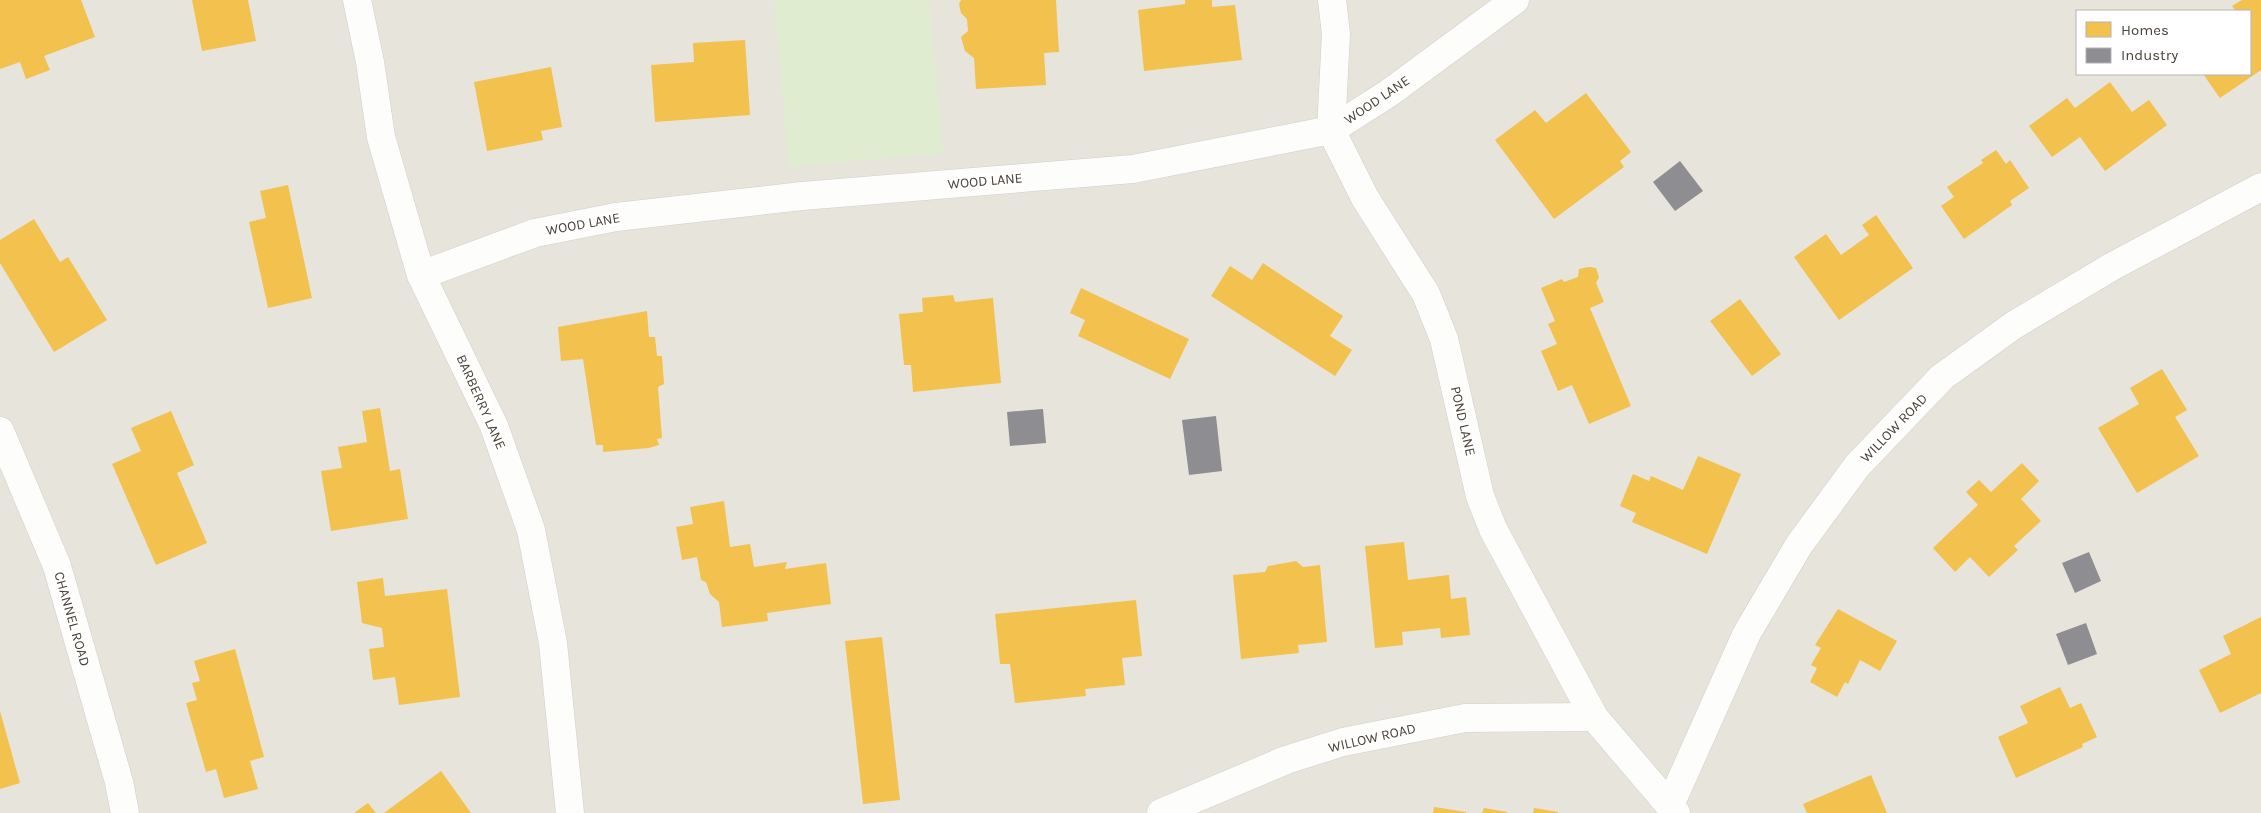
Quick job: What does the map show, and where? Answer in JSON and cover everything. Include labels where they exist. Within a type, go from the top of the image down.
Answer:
[{"type":"street","name":"BARBERRY LANE","points":[[357,0],[370,62],[381,137],[421,275],[494,426],[531,530],[553,643],[570,813]]},
{"type":"street","name":"POND LANE","points":[[1332,0],[1336,34],[1331,130],[1365,198],[1426,294],[1444,339],[1480,496],[1493,529],[1594,716],[1673,809]]},
{"type":"street","name":"WOOD LANE","points":[[421,275],[535,233],[616,217],[802,196],[1133,169],[1331,130],[1389,93],[1515,0]]},
{"type":"street","name":"WILLOW ROAD","points":[[1673,809],[1747,633],[1799,545],[1857,466],[1942,377],[2014,325],[2113,266],[2261,187]]},
{"type":"street","name":"CHANNEL ROAD","points":[[0,431],[57,566],[119,782],[125,813]]},
{"type":"street","name":"WILLOW ROAD","points":[[1161,813],[1286,760],[1343,742],[1465,718],[1594,716]]},
{"type":"shaded area","points":[[0,0],[2261,0],[2261,813],[0,813]]},
{"type":"green space","points":[[774,0],[929,0],[943,153],[789,167]]},
{"type":"building: Homes","points":[[0,0],[81,0],[95,37],[44,56],[50,70],[26,79],[20,62],[0,69]]},
{"type":"building: Homes","points":[[192,0],[248,0],[256,41],[202,51]]},
{"type":"building: Homes","points":[[961,0],[1056,0],[1059,52],[1044,53],[1046,85],[976,89],[974,58],[965,51],[961,37],[968,31],[967,19],[961,13],[959,4]]},
{"type":"building: Homes","points":[[1185,0],[1212,0],[1212,7],[1235,5],[1242,60],[1144,71],[1138,10],[1185,4]]},
{"type":"building: Homes","points":[[2242,0],[2261,0],[2261,70],[2220,98],[2204,75],[2251,75],[2251,10],[2235,10],[2232,6]]},
{"type":"building: Homes","points":[[745,40],[750,115],[655,122],[651,65],[694,62],[693,43]]},
{"type":"building: Homes","points":[[551,67],[562,127],[541,131],[543,140],[487,151],[474,82]]},
{"type":"building: Homes","points":[[2110,82],[2132,112],[2149,100],[2167,125],[2105,171],[2080,137],[2052,157],[2029,126],[2067,98],[2075,108]]},
{"type":"building: Homes","points":[[1586,93],[1631,152],[1620,161],[1624,167],[1554,219],[1495,140],[1535,110],[1546,123]]},
{"type":"building: Homes","points":[[1996,150],[2006,164],[2010,160],[2029,188],[2010,201],[2012,205],[1964,239],[1941,206],[1954,197],[1947,187],[1983,163],[1981,160]]},
{"type":"building: Homes","points":[[288,185],[312,298],[268,308],[249,222],[266,218],[260,191]]},
{"type":"building: Homes","points":[[1876,215],[1913,268],[1839,320],[1794,257],[1826,234],[1841,255],[1869,235],[1862,225]]},
{"type":"building: Homes","points":[[34,219],[60,262],[68,257],[107,320],[54,352],[0,263],[0,240]]},
{"type":"building: Homes","points":[[1263,263],[1343,316],[1330,336],[1352,350],[1335,376],[1211,296],[1230,266],[1252,280]]},
{"type":"building: Homes","points":[[1596,268],[1599,277],[1596,283],[1604,302],[1590,308],[1631,406],[1589,424],[1572,385],[1558,391],[1541,351],[1557,344],[1548,324],[1555,321],[1541,288],[1562,279],[1564,282],[1578,277],[1579,269]]},
{"type":"building: Homes","points":[[1081,288],[1189,339],[1170,379],[1078,336],[1085,320],[1070,313]]},
{"type":"building: Homes","points":[[953,295],[955,302],[993,298],[1001,383],[913,392],[911,365],[904,365],[899,314],[923,312],[922,298]]},
{"type":"building: Homes","points":[[1740,299],[1781,354],[1752,376],[1710,321]]},
{"type":"building: Homes","points":[[647,311],[649,337],[655,337],[657,356],[662,356],[664,384],[658,387],[662,438],[657,439],[659,445],[649,448],[603,452],[603,445],[596,445],[583,359],[561,361],[558,327]]},
{"type":"building: Homes","points":[[2162,369],[2187,410],[2175,417],[2199,456],[2137,493],[2098,428],[2139,404],[2130,388]]},
{"type":"building: Homes","points":[[380,408],[390,471],[400,469],[408,519],[331,531],[321,471],[342,468],[338,447],[367,442],[362,411]]},
{"type":"building: Homes","points":[[171,411],[194,465],[177,473],[207,543],[156,565],[112,464],[141,451],[131,428]]},
{"type":"building: Homes","points":[[1698,456],[1741,474],[1707,554],[1632,522],[1636,513],[1620,506],[1633,474],[1649,481],[1651,476],[1683,490]]},
{"type":"building: Homes","points":[[2022,463],[2039,481],[2021,499],[2041,521],[2014,546],[2018,550],[1989,577],[1970,557],[1955,572],[1933,548],[1978,505],[1966,492],[1979,480],[1991,492]]},
{"type":"building: Homes","points":[[724,501],[730,547],[750,544],[754,567],[787,562],[785,569],[826,563],[831,604],[767,613],[768,621],[722,627],[719,602],[710,594],[706,582],[701,580],[697,557],[682,560],[676,527],[693,524],[690,507]]},
{"type":"building: Homes","points":[[1404,542],[1408,580],[1449,575],[1451,599],[1466,597],[1470,635],[1441,638],[1440,628],[1402,632],[1403,645],[1375,648],[1365,546]]},
{"type":"building: Homes","points":[[1296,561],[1303,567],[1320,565],[1327,642],[1298,645],[1299,653],[1241,659],[1233,575],[1265,572],[1268,566]]},
{"type":"building: Homes","points":[[383,578],[385,596],[447,589],[460,697],[399,705],[395,677],[373,680],[369,649],[384,647],[382,628],[362,623],[357,582]]},
{"type":"building: Homes","points":[[1136,600],[1142,656],[1122,658],[1125,685],[1085,689],[1086,696],[1015,703],[1010,664],[1000,664],[995,614]]},
{"type":"building: Homes","points":[[1838,609],[1897,641],[1880,671],[1860,660],[1848,684],[1845,682],[1837,697],[1810,682],[1817,668],[1811,665],[1821,648],[1815,645]]},
{"type":"building: Homes","points":[[2261,617],[2261,693],[2220,713],[2199,670],[2231,654],[2223,636]]},
{"type":"building: Homes","points":[[882,637],[900,800],[863,804],[845,641]]},
{"type":"building: Homes","points":[[235,649],[264,757],[250,761],[258,789],[224,798],[216,769],[206,772],[186,703],[197,700],[192,683],[200,681],[194,661]]},
{"type":"building: Homes","points":[[2060,687],[2070,708],[2081,703],[2097,737],[2082,744],[2083,747],[2016,778],[1998,737],[2028,723],[2020,706]]},
{"type":"building: Homes","points":[[0,711],[20,783],[0,789]]},
{"type":"building: Homes","points":[[441,771],[471,813],[384,813]]},
{"type":"building: Homes","points":[[1871,775],[1887,813],[1807,813],[1803,804]]},
{"type":"building: Homes","points":[[368,803],[376,813],[354,813]]},
{"type":"building: Homes","points":[[1434,807],[1466,812],[1466,813],[1433,813]]},
{"type":"building: Homes","points":[[1484,808],[1507,812],[1507,813],[1482,813]]},
{"type":"building: Homes","points":[[1534,808],[1558,812],[1558,813],[1533,813]]},
{"type":"building: Industry","points":[[1680,161],[1703,191],[1675,211],[1653,182]]},
{"type":"building: Industry","points":[[1043,409],[1046,443],[1010,446],[1007,412]]},
{"type":"building: Industry","points":[[1216,416],[1222,471],[1189,475],[1182,420]]},
{"type":"building: Industry","points":[[2089,552],[2101,581],[2075,593],[2062,563]]},
{"type":"building: Industry","points":[[2086,623],[2097,654],[2068,665],[2056,634]]}]
